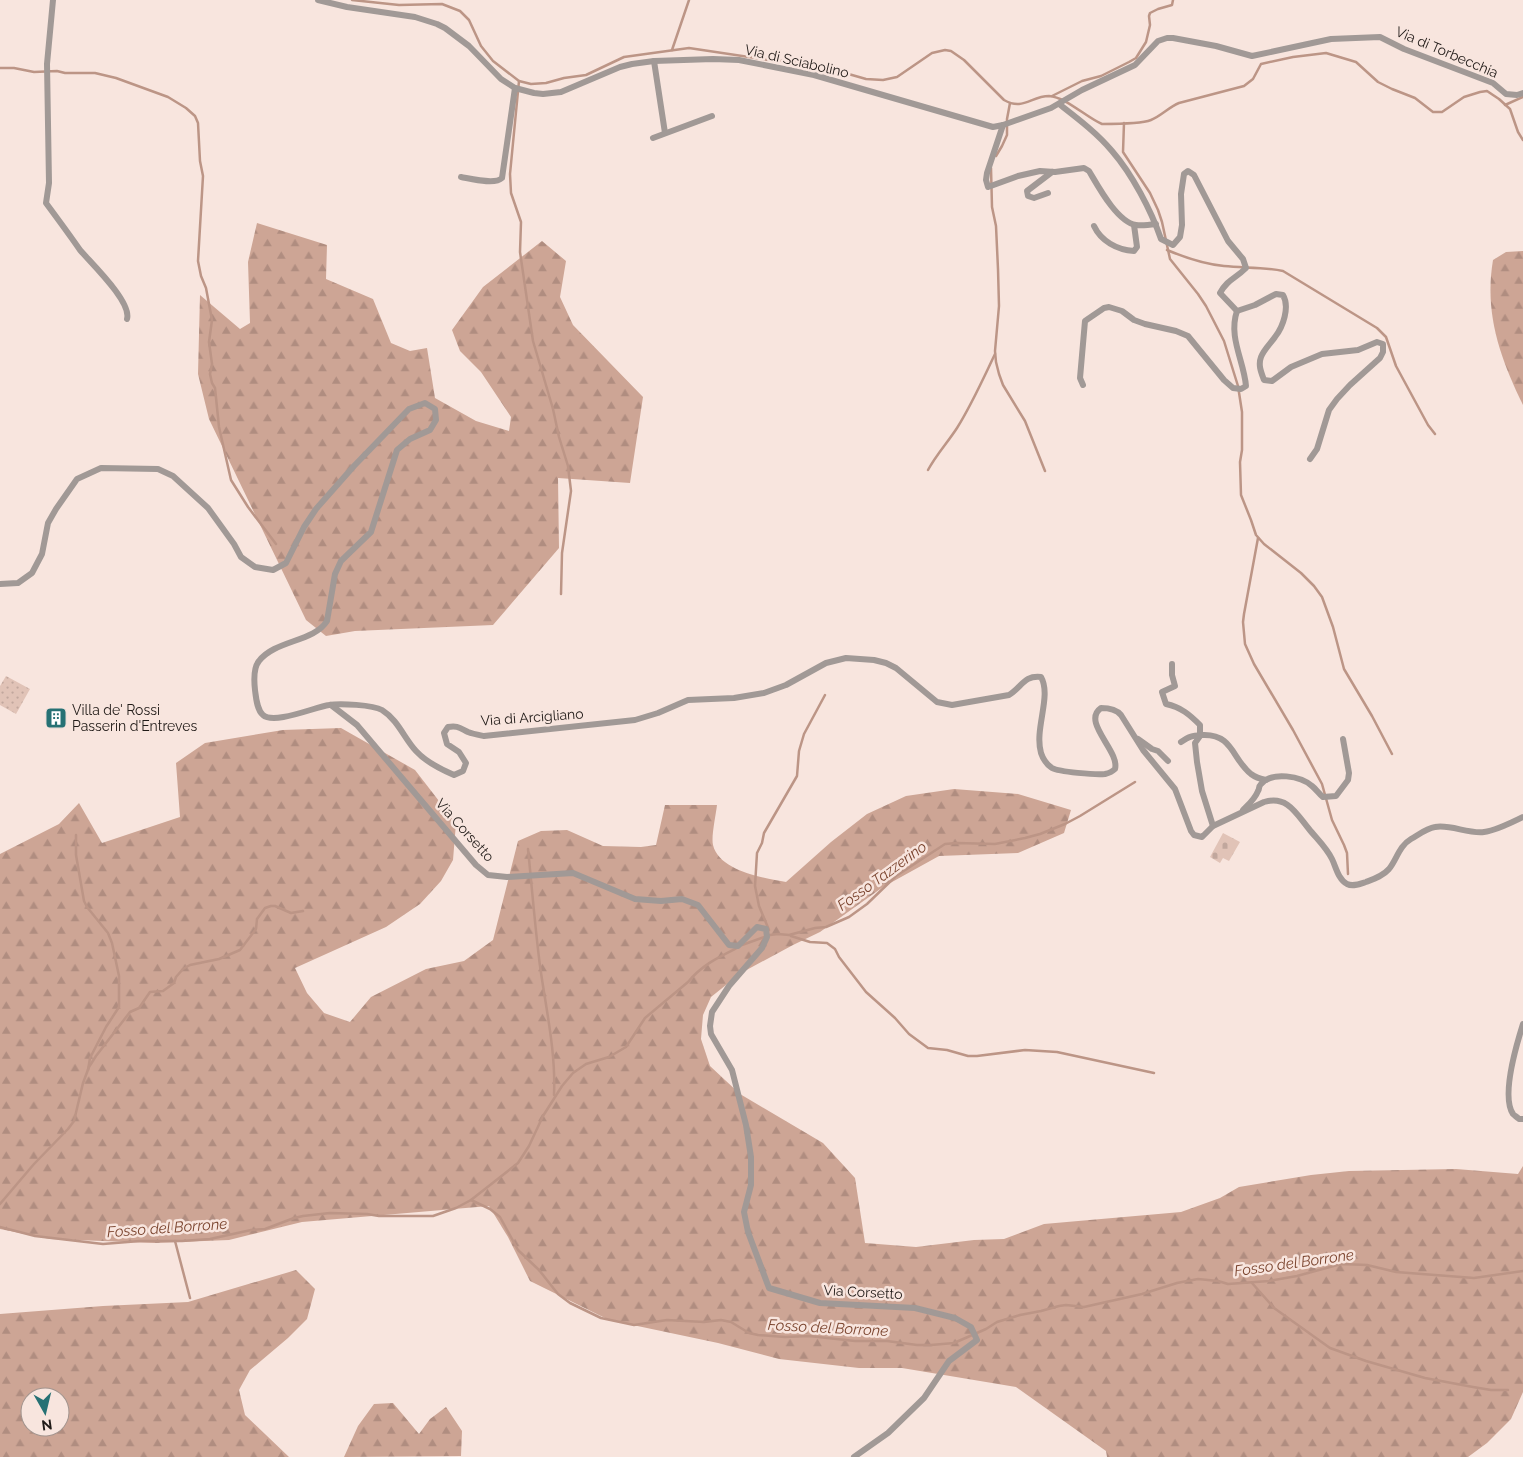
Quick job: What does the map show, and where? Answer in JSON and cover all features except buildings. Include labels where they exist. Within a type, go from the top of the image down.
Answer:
[{"type":"street","points":[[53,0],[47,64],[49,183],[46,203],[82,251],[115,290],[128,314],[127,319]]},
{"type":"street","name":"Via di Sciabolino","points":[[318,0],[347,7],[415,17],[437,24],[469,46],[502,79],[516,88],[534,93],[552,93],[569,89],[627,65],[654,61],[740,60],[814,75],[986,126],[1003,125],[1059,104],[1082,90],[1135,64],[1158,41],[1167,38],[1183,40]]},
{"type":"street","name":"Via di Torbecchia","points":[[1183,40],[1216,46],[1252,56],[1331,39],[1380,37],[1404,49],[1493,83],[1506,94],[1517,95],[1523,93]]},
{"type":"street","points":[[654,61],[665,133]]},
{"type":"street","points":[[461,177],[497,182],[502,178],[516,88]]},
{"type":"street","points":[[1059,104],[1111,150],[1151,212],[1161,239],[1172,245],[1180,237],[1182,225],[1181,194],[1184,174],[1188,171],[1194,175],[1228,241],[1243,259],[1246,268],[1239,276],[1226,282],[1220,293],[1237,311]]},
{"type":"street","points":[[653,138],[712,116]]},
{"type":"street","points":[[1003,125],[986,173],[988,187],[1044,170],[1052,172],[1081,167],[1087,168],[1107,200],[1127,221],[1134,225],[1156,224]]},
{"type":"street","points":[[1048,194],[1034,198],[1028,196],[1027,191],[1052,172]]},
{"type":"street","points":[[1094,226],[1104,240],[1128,251],[1134,251],[1137,247],[1134,225]]},
{"type":"street","points":[[1083,385],[1080,378],[1086,322],[1104,308],[1109,307],[1122,311],[1134,320],[1188,336],[1224,380],[1233,388],[1241,390],[1246,386],[1236,342],[1234,318],[1237,311],[1255,305],[1276,294],[1283,296],[1286,310],[1279,331],[1261,356],[1260,368],[1264,380],[1272,381],[1291,367],[1322,354],[1358,350],[1377,342],[1383,344],[1383,352],[1380,358],[1350,385],[1329,410],[1317,449],[1310,458]]},
{"type":"street","name":"Via di Arcigliano","points":[[0,584],[18,583],[32,573],[42,554],[48,523],[56,509],[77,479],[101,468],[158,469],[173,476],[208,508],[241,557],[255,567],[273,570],[286,563],[316,509],[354,466],[409,409],[425,403],[435,409],[436,420],[430,430],[410,439],[398,450],[371,532],[341,561],[334,574],[327,621],[315,632],[270,651],[259,661],[254,680],[256,699],[263,715],[270,718],[279,718],[330,704],[351,704],[381,710],[400,727],[416,751],[437,768],[454,775],[463,771],[466,763],[460,752],[447,744],[444,733],[448,727],[460,727],[468,732],[484,736],[635,720],[658,713],[688,700],[734,698],[764,693],[786,685],[826,662],[846,658],[886,663],[896,668],[938,702],[952,705],[1009,695],[1028,678],[1035,676],[1041,677],[1045,687],[1040,732],[1040,752],[1050,767],[1059,770],[1104,774],[1115,769],[1115,758],[1095,722],[1096,714],[1101,708],[1111,709],[1119,713],[1143,750],[1175,789],[1189,828],[1194,835],[1202,837],[1213,826]]},
{"type":"street","points":[[1172,664],[1175,686],[1162,692],[1162,696],[1166,704],[1175,706],[1189,714],[1200,725],[1200,736],[1195,744],[1197,762],[1202,791],[1213,826],[1272,800],[1277,800],[1288,805],[1298,814],[1325,847],[1338,874],[1348,884],[1354,885],[1382,875],[1388,870],[1405,843],[1434,827],[1440,826],[1484,832],[1523,817]]},
{"type":"street","name":"Via Corsetto","points":[[330,704],[357,725],[476,865],[488,875],[507,877],[573,873],[635,898],[661,901],[682,899],[698,905],[729,945],[738,946],[757,927],[766,929],[767,934],[762,948],[729,986],[712,1012],[710,1026],[711,1034],[732,1070],[746,1125],[751,1158],[751,1185],[744,1212],[748,1232],[769,1288],[820,1303],[915,1308],[955,1318],[971,1327],[976,1340],[949,1361],[924,1398],[888,1433],[854,1457]]},
{"type":"street","points":[[1133,735],[1152,749],[1158,751],[1168,761]]},
{"type":"street","points":[[1181,742],[1192,735],[1220,737],[1232,748],[1239,761],[1252,775],[1266,780]]},
{"type":"street","points":[[1239,814],[1253,801],[1260,785],[1266,780],[1280,775],[1298,778],[1312,786],[1323,797],[1336,796],[1348,780],[1349,773],[1343,739]]},
{"type":"street","points":[[1523,1024],[1515,1048],[1508,1093],[1512,1113],[1519,1119],[1523,1118]]},
{"type":"green space","points":[[257,223],[327,245],[326,279],[373,299],[391,343],[410,351],[427,348],[435,398],[476,421],[509,431],[511,417],[481,372],[460,351],[452,330],[483,287],[542,241],[566,261],[560,297],[573,325],[643,397],[630,483],[558,478],[559,548],[493,625],[355,631],[326,636],[306,620],[209,419],[198,374],[200,295],[240,329],[250,323],[248,262]]},
{"type":"green space","points":[[1523,251],[1523,405],[1507,370],[1496,335],[1492,317],[1491,280],[1493,260],[1506,252]]},
{"type":"green space","points":[[6,676],[30,689],[16,714],[0,705],[0,686]]},
{"type":"green space","points":[[341,728],[415,770],[456,823],[453,860],[441,881],[420,904],[386,927],[295,968],[307,993],[324,1013],[350,1022],[371,997],[426,969],[464,961],[493,940],[518,841],[541,831],[567,830],[603,846],[641,847],[656,845],[665,805],[717,805],[713,845],[717,854],[733,867],[744,872],[786,882],[831,842],[867,814],[906,796],[954,789],[1018,794],[1071,810],[1064,833],[1018,853],[939,856],[883,887],[820,932],[741,973],[711,997],[703,1015],[701,1039],[710,1066],[740,1094],[823,1143],[855,1178],[865,1243],[916,1247],[974,1240],[1004,1239],[1044,1224],[1181,1212],[1220,1198],[1239,1187],[1311,1175],[1349,1171],[1456,1169],[1518,1174],[1523,1166],[1523,1392],[1511,1419],[1487,1443],[1468,1457],[1107,1457],[1106,1451],[1016,1387],[902,1368],[859,1368],[779,1359],[718,1343],[609,1320],[530,1281],[508,1237],[489,1206],[302,1222],[229,1240],[155,1243],[50,1239],[0,1229],[0,854],[59,824],[79,803],[102,843],[180,817],[176,763],[205,743],[283,730]]},
{"type":"green space","points":[[1223,833],[1240,842],[1229,861],[1223,858],[1220,863],[1210,857]]},
{"type":"green space","points":[[296,1270],[315,1289],[307,1319],[250,1370],[239,1390],[245,1415],[289,1457],[0,1457],[0,1314],[188,1302]]},
{"type":"green space","points":[[393,1403],[419,1434],[430,1419],[446,1407],[462,1431],[461,1456],[344,1457],[358,1426],[374,1404]]},
{"type":"waterway","points":[[352,0],[399,5],[442,4],[460,11],[469,20],[481,46],[493,61],[519,81],[531,84],[586,75],[624,57],[689,48],[769,60],[804,62],[822,65],[866,79],[883,80],[897,77],[932,53],[945,50],[951,51],[964,60],[1004,100],[1022,104],[1043,97],[1056,97],[1102,124],[1134,123],[1151,120],[1179,103],[1244,86],[1253,79],[1261,64],[1293,57],[1326,53],[1356,62],[1378,82],[1415,98],[1433,112],[1442,112],[1464,97],[1487,91],[1510,109],[1518,132],[1523,140]]},
{"type":"waterway","points":[[672,50],[689,0]]},
{"type":"waterway","points":[[1052,96],[1082,81],[1101,76],[1136,58],[1146,42],[1150,25],[1150,13],[1172,5],[1173,0]]},
{"type":"waterway","points":[[0,68],[14,68],[34,72],[95,73],[116,78],[168,97],[195,116],[198,123],[200,161],[203,176],[198,261],[206,288],[212,320],[209,342],[212,364],[210,374],[215,388],[219,427],[231,480],[248,507],[276,544]]},
{"type":"waterway","points":[[519,81],[510,174],[511,193],[521,222],[520,252],[533,341],[568,466],[571,491],[562,553],[561,594]]},
{"type":"waterway","points":[[1505,105],[1523,97]]},
{"type":"waterway","points":[[996,156],[1007,135],[1010,103]]},
{"type":"waterway","points":[[1124,123],[1123,152],[1150,193],[1158,210],[1170,259],[1206,306],[1224,341],[1238,386],[1242,412],[1241,495],[1256,535],[1264,544],[1301,573],[1322,597],[1333,627],[1344,669],[1392,754]]},
{"type":"waterway","points":[[991,168],[992,207],[996,226],[999,306],[995,351],[996,362],[1003,385],[1025,421],[1045,471]]},
{"type":"waterway","points":[[1167,250],[1209,264],[1283,271],[1377,328],[1386,337],[1396,366],[1428,425],[1435,434]]},
{"type":"waterway","points":[[928,470],[962,419],[995,354]]},
{"type":"waterway","points":[[1258,538],[1243,622],[1245,644],[1254,664],[1322,784],[1332,820],[1347,853],[1348,874]]},
{"type":"waterway","points":[[769,930],[759,906],[755,886],[757,853],[764,833],[797,776],[799,751],[804,734],[825,695]]},
{"type":"waterway","name":"Fosso Tazzerino","points":[[742,945],[770,935],[789,935],[826,927],[849,917],[867,904],[896,876],[945,844],[995,844],[1040,834],[1080,816],[1135,782]]},
{"type":"waterway","points":[[76,835],[76,855],[84,901],[108,933],[119,976],[119,1007],[90,1058],[88,1070]]},
{"type":"waterway","points":[[528,849],[538,951],[552,1047],[554,1095]]},
{"type":"waterway","points":[[0,1204],[74,1121],[89,1067],[130,1012],[139,1008],[150,992],[163,991],[174,983],[176,977],[183,969],[190,965],[219,959],[240,950],[256,929],[257,919],[265,908],[275,906],[291,913],[303,911]]},
{"type":"waterway","points":[[791,936],[810,942],[827,943],[835,949],[866,992],[895,1018],[909,1034],[928,1048],[947,1050],[968,1056],[1025,1050],[1057,1052],[1154,1073]]},
{"type":"waterway","name":"Fosso del Borrone","points":[[0,1227],[35,1236],[103,1244],[140,1241],[182,1241],[210,1239],[251,1230],[265,1229],[303,1216],[330,1213],[379,1216],[433,1216],[456,1208],[471,1200],[518,1163],[529,1146],[543,1116],[562,1086],[573,1073],[586,1064],[609,1057],[626,1047],[645,1018],[704,966],[737,948]]},
{"type":"waterway","name":"Fosso del Borrone","points":[[471,1200],[490,1209],[500,1217],[518,1250],[539,1270],[558,1294],[570,1303],[601,1318],[634,1325],[667,1320],[704,1322],[721,1320],[731,1322],[749,1333],[785,1337],[809,1336],[917,1345],[954,1343],[997,1322],[1059,1306],[1084,1307],[1198,1279],[1228,1284],[1269,1281],[1297,1276],[1341,1264],[1367,1265],[1396,1272],[1474,1278],[1523,1271]]},
{"type":"waterway","points":[[175,1241],[190,1298]]},
{"type":"waterway","points":[[1252,1283],[1274,1308],[1330,1348],[1366,1361],[1425,1378],[1491,1390],[1508,1390]]},
{"type":"place","name":"Villa de' Rossi Passerin d'Entreves","points":[[56,718]]}]
